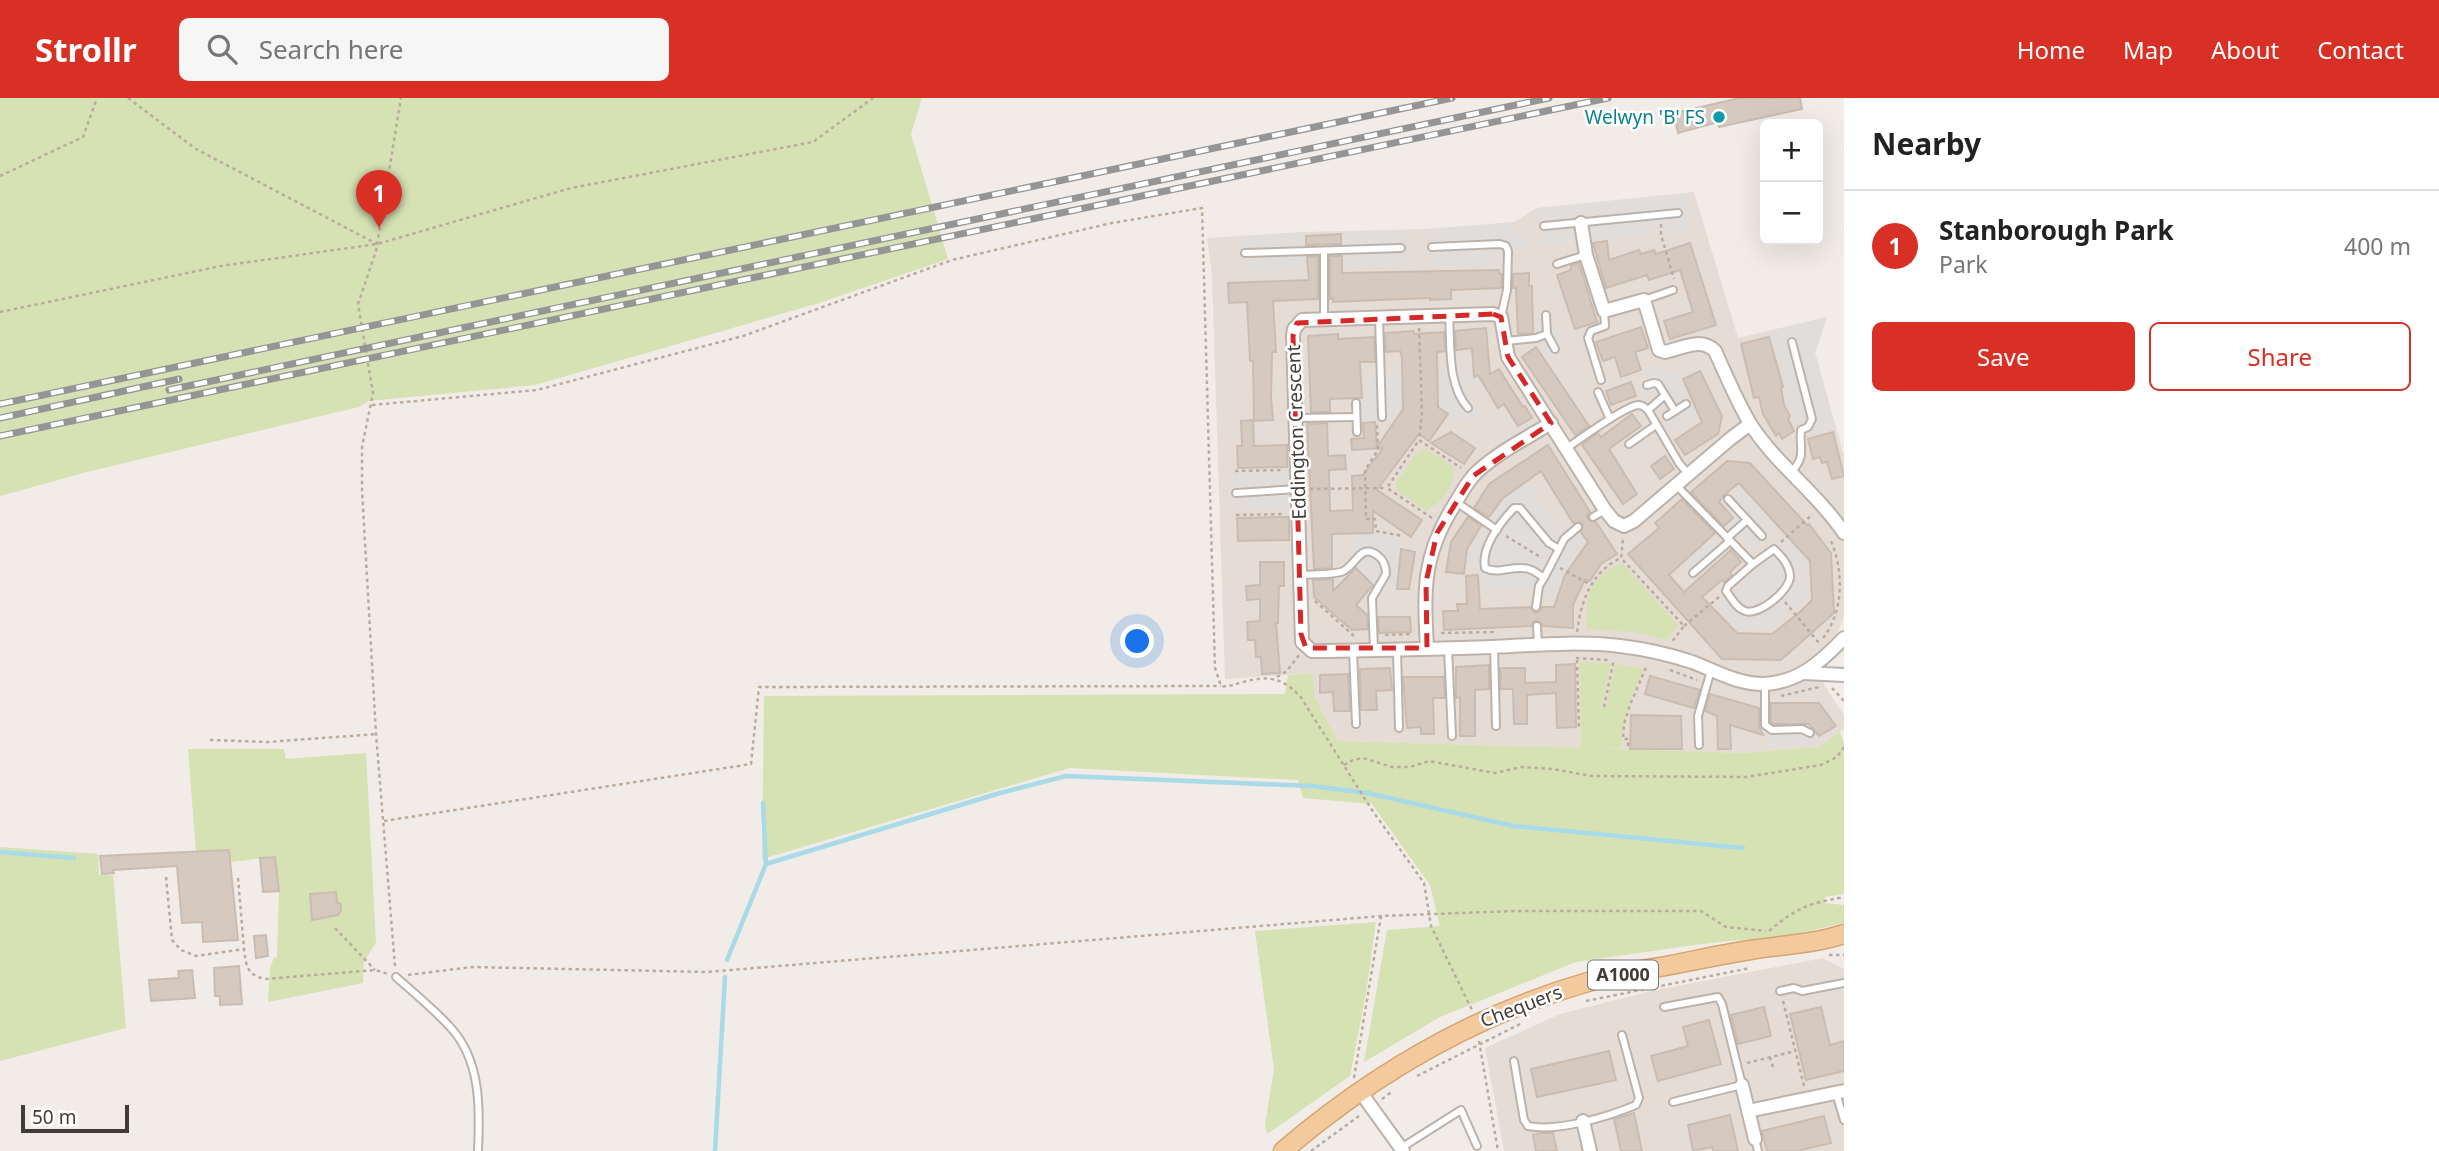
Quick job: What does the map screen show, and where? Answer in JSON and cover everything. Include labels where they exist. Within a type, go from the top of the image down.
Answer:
[{"type":"main road","name":"Chequers","points":[[1283,1151],[1359,1090],[1422,1050],[1477,1023],[1550,994],[1591,981],[1751,950],[1841,936]]},
{"type":"street","points":[[1581,222],[1586,255],[1605,310],[1644,300],[1660,349],[1665,352],[1701,343],[1709,345],[1715,351],[1751,424],[1844,533]]},
{"type":"street","name":"Eddington Crescent","points":[[1306,648],[1301,634],[1306,574],[1299,513],[1294,329],[1302,320],[1324,318],[1493,314],[1501,317]]},
{"type":"street","points":[[1501,317],[1508,357],[1605,510],[1614,521],[1624,526],[1634,521],[1751,424]]},
{"type":"street","points":[[1427,648],[1426,582],[1429,559],[1437,533],[1473,476],[1550,423]]},
{"type":"street","points":[[1306,648],[1312,651],[1538,645],[1617,646],[1667,653],[1746,683],[1765,684],[1789,680],[1804,673],[1844,638]]},
{"type":"street","points":[[1804,673],[1844,675]]},
{"type":"street","points":[[1742,1085],[1757,1145]]},
{"type":"street","points":[[1359,1090],[1402,1150]]},
{"type":"street","points":[[1748,1111],[1840,1092]]},
{"type":"street","points":[[1583,1121],[1590,1151]]},
{"type":"lane","points":[[1544,226],[1678,213]]},
{"type":"lane","points":[[1433,247],[1506,246],[1507,290],[1501,317]]},
{"type":"lane","points":[[1245,253],[1401,248]]},
{"type":"lane","points":[[1324,251],[1324,318]]},
{"type":"lane","points":[[1557,264],[1586,255]]},
{"type":"lane","points":[[1644,300],[1673,290]]},
{"type":"lane","points":[[1601,380],[1588,338],[1591,331],[1605,326],[1605,310]]},
{"type":"lane","points":[[1449,315],[1455,386],[1460,399],[1468,408]]},
{"type":"lane","points":[[1546,315],[1547,334],[1555,349]]},
{"type":"lane","points":[[1379,317],[1382,417]]},
{"type":"lane","points":[[1504,341],[1536,338],[1547,334]]},
{"type":"lane","points":[[1791,472],[1801,461],[1803,454],[1801,430],[1808,426],[1812,419],[1792,342]]},
{"type":"lane","points":[[1647,385],[1658,384],[1675,411]]},
{"type":"lane","points":[[1598,392],[1610,419]]},
{"type":"lane","points":[[1648,410],[1664,396]]},
{"type":"lane","points":[[1356,402],[1357,432]]},
{"type":"lane","points":[[1667,416],[1686,404]]},
{"type":"lane","points":[[1567,448],[1610,419],[1636,405],[1642,405],[1648,410],[1688,474]]},
{"type":"lane","points":[[1296,418],[1356,417]]},
{"type":"lane","points":[[1629,444],[1656,425]]},
{"type":"lane","points":[[1676,485],[1753,564]]},
{"type":"lane","points":[[1236,493],[1298,489]]},
{"type":"lane","points":[[1728,499],[1762,536]]},
{"type":"lane","points":[[1456,502],[1497,530]]},
{"type":"lane","points":[[1544,578],[1532,570],[1522,568],[1492,571],[1485,568],[1485,551],[1508,514],[1517,507],[1549,543],[1559,549]]},
{"type":"lane","points":[[1593,517],[1605,510]]},
{"type":"lane","points":[[1693,573],[1747,520]]},
{"type":"lane","points":[[1536,607],[1539,586],[1564,539],[1578,527]]},
{"type":"lane","points":[[1773,549],[1788,565],[1790,578],[1785,588],[1761,610],[1746,612],[1739,608],[1726,591],[1728,586],[1753,564],[1773,549]]},
{"type":"lane","points":[[1306,574],[1347,569],[1362,552],[1367,551],[1375,552],[1383,560],[1386,574],[1373,598],[1374,650]]},
{"type":"lane","points":[[1537,626],[1538,645]]},
{"type":"lane","points":[[1494,646],[1496,726]]},
{"type":"lane","points":[[1448,648],[1452,736]]},
{"type":"lane","points":[[1397,649],[1399,727]]},
{"type":"lane","points":[[1353,650],[1356,724]]},
{"type":"lane","points":[[1699,745],[1698,716],[1711,670]]},
{"type":"lane","points":[[1765,684],[1765,725],[1768,729],[1802,729],[1810,733]]},
{"type":"lane","points":[[396,976],[452,1029],[466,1049],[475,1072],[479,1105],[478,1151]]},
{"type":"lane","points":[[1780,991],[1844,982]]},
{"type":"lane","points":[[1664,1007],[1718,997],[1742,1085],[1673,1102]]},
{"type":"lane","points":[[1514,1061],[1524,1120],[1528,1126],[1540,1128],[1583,1121],[1636,1105],[1639,1098],[1622,1035]]},
{"type":"lane","points":[[1840,1092],[1844,1120]]},
{"type":"lane","points":[[1402,1150],[1461,1110],[1476,1146]]},
{"type":"path","points":[[0,176],[83,137],[97,98]]},
{"type":"path","points":[[128,98],[195,149],[377,244]]},
{"type":"path","points":[[396,976],[376,734],[362,490],[362,447],[373,393],[358,304],[377,244],[401,98]]},
{"type":"path","points":[[0,312],[221,266],[377,244],[571,188],[813,142],[873,98]]},
{"type":"path","points":[[372,405],[537,390],[743,336],[951,260],[1112,222],[1202,208],[1215,668],[1221,686]]},
{"type":"path","points":[[1660,215],[1661,235],[1676,289],[1673,290]]},
{"type":"path","points":[[1387,488],[1419,440],[1422,413],[1418,316]]},
{"type":"path","points":[[1382,417],[1377,423],[1378,450],[1365,470],[1366,519],[1375,519],[1376,531],[1403,536]]},
{"type":"path","points":[[1419,440],[1473,476]]},
{"type":"path","points":[[1235,471],[1297,469]]},
{"type":"path","points":[[1298,489],[1387,488],[1442,525]]},
{"type":"path","points":[[1236,515],[1299,513]]},
{"type":"path","points":[[1773,549],[1813,514],[1818,520]]},
{"type":"path","points":[[1624,526],[1621,558],[1684,626]]},
{"type":"path","points":[[1778,594],[1819,643],[1835,620],[1842,585],[1841,567],[1828,534]]},
{"type":"path","points":[[1577,630],[1585,594],[1598,573],[1621,558]]},
{"type":"path","points":[[1306,574],[1312,599],[1353,636],[1426,634]]},
{"type":"path","points":[[1667,653],[1671,642],[1684,626],[1726,591]]},
{"type":"path","points":[[1604,707],[1617,646]]},
{"type":"path","points":[[384,821],[751,764],[759,687],[1231,687],[1244,681],[1276,678],[1287,671],[1306,648]]},
{"type":"path","points":[[1576,659],[1579,728]]},
{"type":"path","points":[[1628,746],[1628,739],[1623,738],[1624,724],[1647,665]]},
{"type":"path","points":[[1276,678],[1300,696],[1372,810],[1424,883],[1431,926],[1477,1023],[1498,1151]]},
{"type":"path","points":[[1832,688],[1844,701]]},
{"type":"path","points":[[210,740],[268,742],[358,733],[376,734]]},
{"type":"path","points":[[1344,765],[1363,758],[1392,767],[1410,767],[1429,761],[1494,773],[1521,767],[1591,776],[1746,777],[1821,765],[1837,757],[1844,747]]},
{"type":"path","points":[[166,877],[173,940],[181,950],[195,956],[244,949]]},
{"type":"path","points":[[238,878],[246,967],[254,976],[265,979],[375,970],[396,976],[472,967],[707,972],[1381,916],[1516,911],[1701,911],[1726,927],[1769,931],[1794,911],[1817,902],[1844,897]]},
{"type":"path","points":[[1359,1090],[1353,1076],[1361,1045],[1381,916]]},
{"type":"path","points":[[335,928],[375,970]]},
{"type":"path","points":[[1823,955],[1844,956]]},
{"type":"path","points":[[1584,1001],[1761,965]]},
{"type":"path","points":[[1780,991],[1807,1099]]},
{"type":"path","points":[[1413,1078],[1526,1021]]},
{"type":"path","points":[[1737,1065],[1796,1051]]},
{"type":"path","points":[[1770,1057],[1773,1067]]},
{"type":"path","points":[[1382,1099],[1402,1084]]},
{"type":"path","points":[[1311,1151],[1367,1110]]},
{"type":"highlighted area","points":[[1493,314],[1501,317],[1508,357],[1551,423],[1473,476],[1437,533],[1426,582],[1427,648],[1306,648],[1301,634],[1293,336],[1297,323]]},
{"type":"shaded area","points":[[1694,192],[1738,338],[1827,317],[1815,353],[1844,456],[1844,616],[1837,634],[1817,654],[1824,685],[1844,715],[1844,729],[1818,747],[1743,753],[1338,741],[1314,696],[1313,673],[1225,679],[1212,275],[1207,238],[1427,229],[1514,222],[1537,208]]},
{"type":"shaded area","points":[[1687,194],[1691,230],[1541,245],[1537,208]]},
{"type":"shaded area","points":[[1514,222],[1515,237],[1526,237],[1527,247],[1514,248],[1515,261],[1429,266],[1427,230]]},
{"type":"shaded area","points":[[1404,230],[1407,264],[1344,267],[1342,233]]},
{"type":"shaded area","points":[[1303,232],[1305,269],[1245,272],[1243,236]]},
{"type":"shaded area","points":[[1553,312],[1554,327],[1566,349],[1549,360],[1540,344],[1539,313]]},
{"type":"shaded area","points":[[1827,317],[1815,353],[1836,428],[1809,436],[1795,424],[1770,331]]},
{"type":"shaded area","points":[[1461,365],[1461,371],[1469,367],[1478,380],[1467,390],[1481,414],[1464,424],[1438,407],[1437,366]]},
{"type":"shaded area","points":[[1662,365],[1666,375],[1677,371],[1697,416],[1678,431],[1669,434],[1662,413],[1664,408],[1654,391],[1640,396],[1635,385],[1648,380],[1645,370]]},
{"type":"shaded area","points":[[1402,375],[1403,409],[1395,421],[1363,422],[1362,377]]},
{"type":"shaded area","points":[[1287,472],[1288,509],[1234,510],[1233,473]]},
{"type":"shaded area","points":[[1528,483],[1552,521],[1562,530],[1581,532],[1587,542],[1577,552],[1552,599],[1529,588],[1480,589],[1478,563],[1469,562],[1468,553],[1480,531],[1504,498]]},
{"type":"shaded area","points":[[1739,486],[1777,527],[1751,550],[1713,510]]},
{"type":"shaded area","points":[[1377,533],[1401,538],[1396,589],[1384,589],[1373,583],[1356,567],[1352,557],[1351,534]]},
{"type":"shaded area","points":[[1714,537],[1727,552],[1695,580],[1681,564]]},
{"type":"shaded area","points":[[1789,541],[1807,561],[1806,597],[1772,627],[1737,629],[1716,607]]},
{"type":"shaded area","points":[[1815,734],[1822,740],[1816,744],[1766,747],[1765,737]]},
{"type":"shaded area","points":[[1823,958],[1844,969],[1844,1151],[1504,1151],[1485,1048],[1560,1014],[1651,991]]},
{"type":"green space","points":[[0,98],[922,98],[911,134],[948,259],[819,303],[535,385],[368,401],[359,407],[87,472],[0,496]]},
{"type":"green space","points":[[1425,449],[1454,467],[1453,480],[1447,492],[1426,510],[1399,492],[1395,484],[1419,450]]},
{"type":"green space","points":[[1623,564],[1678,625],[1667,640],[1635,632],[1586,629],[1587,602],[1593,587],[1606,572]]},
{"type":"green space","points":[[1580,662],[1611,663],[1602,707],[1606,707],[1615,664],[1645,669],[1628,707],[1621,748],[1586,748],[1743,753],[1818,747],[1840,732],[1844,743],[1844,894],[1825,897],[1824,903],[1844,905],[1844,923],[1791,935],[1702,944],[1576,962],[1440,1017],[1364,1062],[1387,930],[1440,926],[1430,885],[1372,804],[1303,798],[1298,780],[1070,768],[762,859],[764,696],[1285,694],[1288,675],[1313,673],[1314,696],[1338,741],[1581,748]]},
{"type":"green space","points":[[188,749],[284,749],[286,759],[366,753],[376,942],[364,962],[363,983],[268,1002],[270,967],[277,957],[279,891],[275,857],[230,862],[229,850],[196,852]]},
{"type":"green space","points":[[0,847],[98,854],[99,875],[113,875],[126,1028],[0,1061]]},
{"type":"green space","points":[[1376,922],[1350,1076],[1267,1134],[1265,1125],[1274,1069],[1255,931]]},
{"type":"building","name":"Welwyn 'B' FS","points":[[1740,98],[1800,98],[1802,109],[1719,127],[1718,122],[1678,133],[1674,113]]},
{"type":"building","points":[[1341,234],[1341,244],[1306,245],[1306,236]]},
{"type":"building","points":[[1607,241],[1609,260],[1639,250],[1641,254],[1654,250],[1656,254],[1690,243],[1716,325],[1670,339],[1664,321],[1693,312],[1680,270],[1649,280],[1647,275],[1606,288],[1593,243]]},
{"type":"building","points":[[1318,256],[1318,299],[1273,301],[1276,352],[1272,352],[1273,420],[1254,421],[1253,361],[1250,361],[1247,302],[1229,303],[1228,283],[1309,280],[1307,257]]},
{"type":"building","points":[[1330,256],[1342,256],[1342,273],[1499,270],[1502,274],[1501,288],[1451,290],[1451,299],[1333,302],[1333,298],[1330,299]]},
{"type":"building","points":[[1579,263],[1597,322],[1575,329],[1557,275],[1571,270],[1571,266]]},
{"type":"building","points":[[1529,273],[1529,286],[1532,286],[1533,333],[1518,334],[1513,274]]},
{"type":"building","points":[[1641,327],[1648,348],[1635,352],[1641,370],[1621,377],[1615,357],[1603,361],[1596,342]]},
{"type":"building","points":[[1486,328],[1490,374],[1499,369],[1532,418],[1518,426],[1504,404],[1498,408],[1478,375],[1474,377],[1472,348],[1456,350],[1455,331]]},
{"type":"building","points":[[1414,331],[1414,334],[1444,332],[1445,351],[1437,352],[1438,407],[1448,414],[1429,441],[1419,434],[1377,490],[1422,520],[1411,537],[1373,511],[1373,533],[1332,534],[1332,568],[1314,569],[1307,424],[1327,423],[1328,456],[1345,455],[1346,469],[1329,470],[1330,511],[1353,510],[1352,476],[1363,475],[1383,448],[1352,450],[1351,439],[1364,438],[1363,423],[1375,422],[1377,447],[1403,409],[1402,357],[1400,351],[1386,352],[1385,333]]},
{"type":"building","points":[[1338,334],[1338,339],[1374,337],[1375,362],[1360,362],[1362,398],[1330,399],[1330,412],[1311,412],[1308,336]]},
{"type":"building","points":[[1769,337],[1783,387],[1784,405],[1794,431],[1782,439],[1779,433],[1776,436],[1763,414],[1759,397],[1754,398],[1741,344]]},
{"type":"building","points":[[1536,347],[1589,426],[1575,435],[1522,357]]},
{"type":"building","points":[[1700,371],[1722,416],[1718,434],[1685,455],[1675,440],[1702,422],[1683,379]]},
{"type":"building","points":[[1631,382],[1636,396],[1611,405],[1606,391]]},
{"type":"building","points":[[1632,414],[1641,426],[1609,449],[1637,494],[1623,504],[1582,445],[1598,433],[1601,437]]},
{"type":"building","points":[[1253,420],[1254,446],[1287,445],[1287,467],[1238,468],[1237,446],[1242,446],[1241,421]]},
{"type":"building","points":[[1451,432],[1475,448],[1464,464],[1431,443]]},
{"type":"building","points":[[1833,432],[1844,476],[1832,479],[1827,462],[1822,463],[1820,457],[1813,459],[1808,439]]},
{"type":"building","points":[[1548,445],[1590,512],[1587,516],[1589,520],[1596,522],[1617,554],[1601,564],[1590,581],[1585,579],[1573,605],[1573,628],[1543,626],[1537,620],[1531,626],[1444,630],[1443,611],[1458,611],[1457,604],[1467,604],[1466,576],[1478,575],[1480,609],[1530,607],[1536,613],[1542,607],[1554,607],[1565,575],[1588,542],[1581,532],[1583,524],[1573,523],[1541,471],[1503,498],[1489,517],[1474,508],[1489,484]]},
{"type":"building","points":[[1665,456],[1674,469],[1660,479],[1651,466]]},
{"type":"building","points":[[1727,461],[1750,463],[1807,525],[1809,524],[1831,553],[1834,613],[1781,660],[1722,659],[1628,554],[1659,528],[1655,523],[1682,499],[1715,533],[1669,575],[1684,592],[1731,550],[1741,562],[1730,572],[1732,575],[1702,597],[1737,633],[1772,634],[1800,612],[1812,600],[1810,561],[1739,483],[1719,502],[1733,518],[1724,526],[1691,492]]},
{"type":"building","points":[[1289,517],[1289,540],[1238,541],[1237,518]]},
{"type":"building","points":[[1468,517],[1481,526],[1467,549],[1464,574],[1446,572],[1451,542]]},
{"type":"building","points":[[1401,549],[1415,552],[1409,589],[1397,589]]},
{"type":"building","points":[[1260,562],[1284,562],[1284,586],[1279,586],[1276,623],[1280,673],[1262,674],[1261,657],[1256,657],[1255,640],[1248,640],[1247,622],[1260,621],[1260,599],[1247,600],[1246,586],[1260,585]]},
{"type":"building","points":[[1356,568],[1373,585],[1356,605],[1367,615],[1368,629],[1352,630],[1314,597],[1313,580],[1333,579],[1333,591]]},
{"type":"building","points":[[1378,617],[1410,617],[1411,632],[1379,633]]},
{"type":"building","points":[[1575,664],[1576,727],[1557,728],[1556,693],[1527,695],[1527,724],[1514,724],[1513,689],[1501,689],[1500,668],[1525,668],[1525,683],[1556,682],[1556,665]]},
{"type":"building","points":[[1489,665],[1489,689],[1475,690],[1475,736],[1460,736],[1460,697],[1456,698],[1456,667]]},
{"type":"building","points":[[1390,668],[1392,690],[1376,691],[1377,710],[1361,710],[1360,669]]},
{"type":"building","points":[[1348,674],[1350,711],[1334,711],[1333,692],[1320,693],[1320,675]]},
{"type":"building","points":[[1650,676],[1700,690],[1694,708],[1645,694]]},
{"type":"building","points":[[1403,677],[1444,677],[1445,698],[1433,698],[1434,734],[1421,734],[1421,727],[1407,728]]},
{"type":"building","points":[[1710,694],[1759,708],[1759,726],[1763,735],[1730,725],[1731,749],[1718,749],[1717,716],[1705,711]]},
{"type":"building","points":[[1771,703],[1819,703],[1836,726],[1819,736],[1809,724],[1773,724]]},
{"type":"building","points":[[1631,715],[1681,716],[1682,749],[1630,749]]},
{"type":"building","points":[[229,850],[238,940],[203,942],[202,922],[182,923],[177,866],[113,870],[114,873],[102,874],[100,856]]},
{"type":"building","points":[[275,857],[279,891],[263,892],[260,858]]},
{"type":"building","points":[[336,892],[337,902],[341,904],[338,915],[312,920],[310,894]]},
{"type":"building","points":[[266,935],[268,956],[256,958],[254,936]]},
{"type":"building","points":[[239,966],[242,1004],[220,1005],[220,996],[215,996],[214,968]]},
{"type":"building","points":[[192,970],[195,998],[151,1001],[149,980],[179,978],[178,971]]},
{"type":"building","points":[[1764,1007],[1771,1036],[1738,1044],[1731,1015]]},
{"type":"building","points":[[1821,1007],[1830,1045],[1844,1041],[1844,1071],[1806,1080],[1790,1014]]},
{"type":"building","points":[[1709,1020],[1721,1064],[1658,1081],[1651,1056],[1688,1046],[1683,1027]]},
{"type":"building","points":[[1609,1051],[1616,1080],[1537,1097],[1531,1069]]},
{"type":"building","points":[[1634,1113],[1642,1151],[1621,1151],[1614,1119]]},
{"type":"building","points":[[1730,1115],[1738,1151],[1713,1151],[1712,1147],[1693,1151],[1688,1125]]},
{"type":"building","points":[[1824,1116],[1831,1143],[1797,1151],[1767,1151],[1762,1131]]},
{"type":"building","points":[[1553,1133],[1557,1151],[1536,1151],[1533,1135]]},
{"type":"waterway","points":[[727,960],[766,864],[1000,793],[1066,776],[1312,786],[1367,793],[1514,826],[1743,848]]},
{"type":"waterway","points":[[763,803],[766,864]]},
{"type":"waterway","points":[[0,852],[74,858]]},
{"type":"waterway","points":[[715,1151],[725,977]]},
{"type":"railway","points":[[0,404],[1452,98]]},
{"type":"railway","points":[[169,390],[1549,98]]},
{"type":"railway","points":[[0,436],[1608,98]]},
{"type":"railway","points":[[0,418],[179,379]]},
{"type":"place","name":"Welwyn 'B' FS","points":[[1719,117]]},
{"type":"place","name":"Stanborough Park","points":[[379,228]]}]
